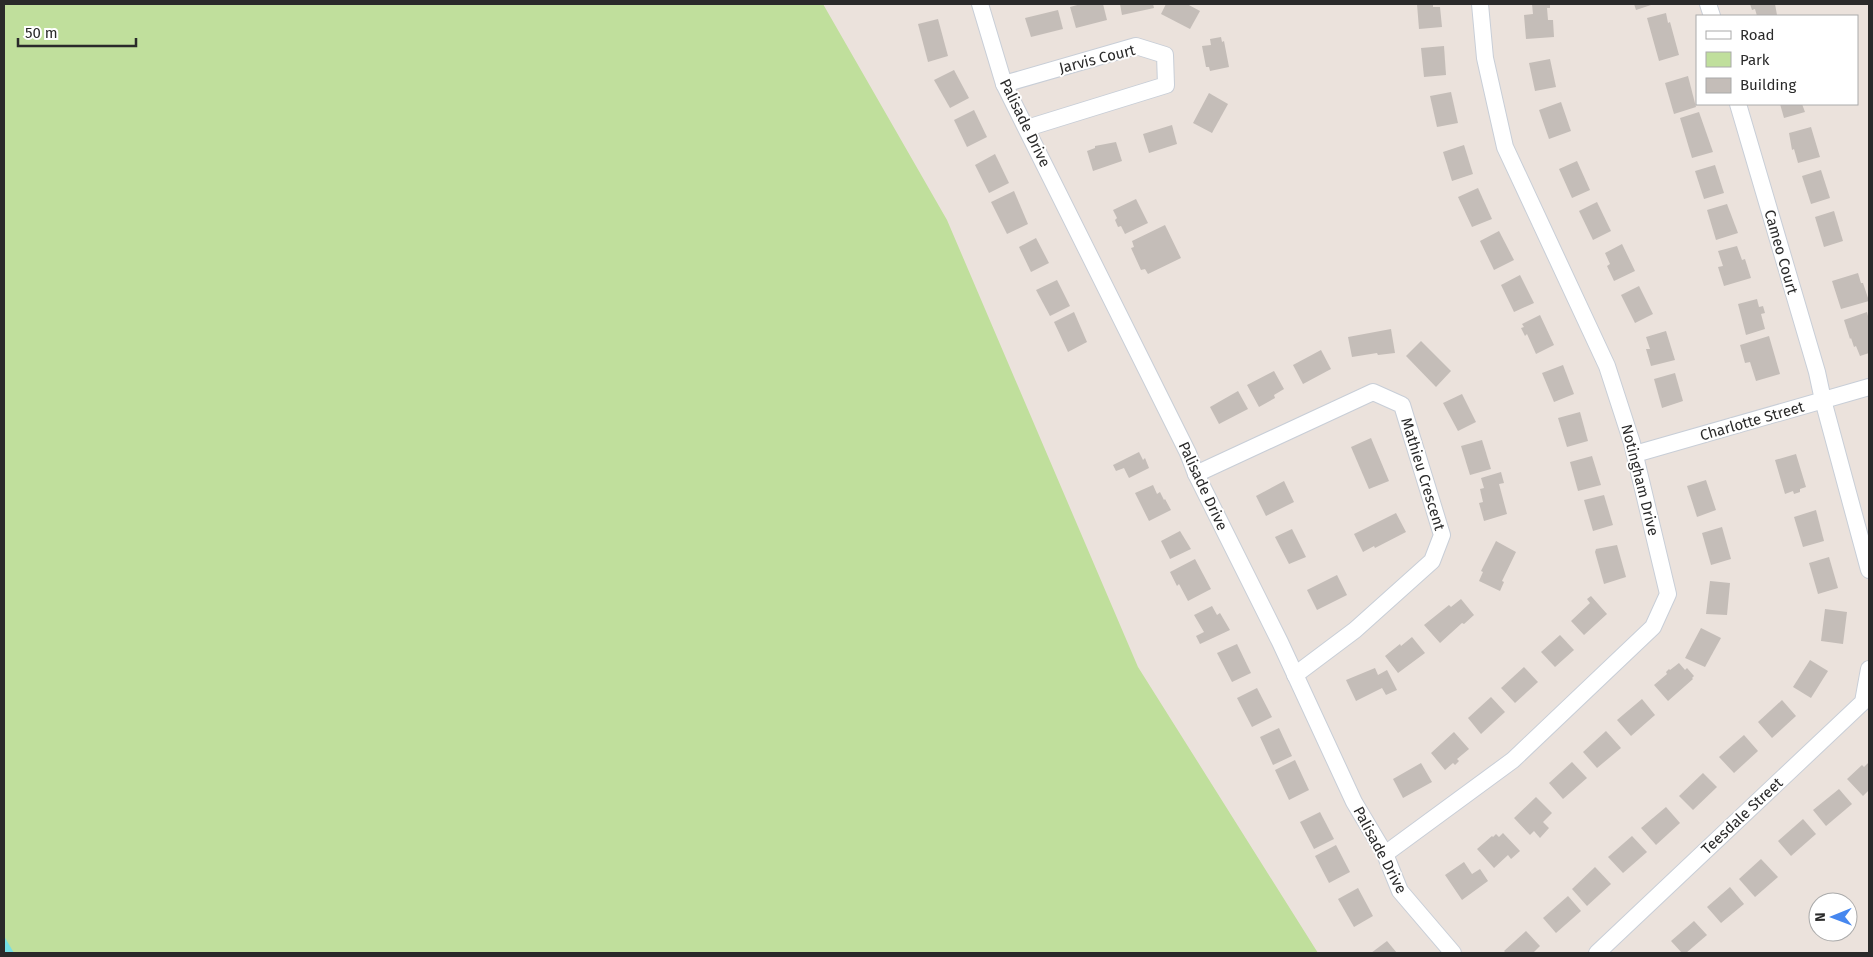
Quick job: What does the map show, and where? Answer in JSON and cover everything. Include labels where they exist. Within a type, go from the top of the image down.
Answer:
[{"type":"street","name":"Palisade Drive","points":[[980,4],[1004,84],[1188,453],[1196,474],[1295,675],[1354,802],[1385,854],[1400,891],[1453,953]]},
{"type":"street","name":"Notingham Drive","points":[[1385,854],[1513,760],[1653,628],[1668,594],[1634,454],[1607,366],[1505,147],[1485,58],[1480,4]]},
{"type":"street","name":"Jarvis Court","points":[[1004,84],[1136,46],[1165,54],[1166,85],[1027,128]]},
{"type":"street","name":"Cameo Court","points":[[1738,105],[1817,372],[1823,400]]},
{"type":"street","name":"Charlotte Street","points":[[1634,454],[1869,387]]},
{"type":"street","name":"Mathieu Crescent","points":[[1196,474],[1373,392],[1402,405],[1442,535],[1432,561],[1355,630],[1295,675]]},
{"type":"street","points":[[1823,400],[1869,570]]},
{"type":"street","name":"Teesdale Street","points":[[1597,953],[1863,702],[1869,669]]},
{"type":"green space","points":[[4,4],[823,4],[947,220],[1138,667],[1318,953],[4,953]]},
{"type":"water","points":[[4,936],[14,953],[4,953]]},
{"type":"building","points":[[1081,4],[1103,4],[1107,20],[1076,28],[1070,7]]},
{"type":"building","points":[[1120,4],[1153,4],[1154,8],[1122,15]]},
{"type":"building","points":[[1166,4],[1187,4],[1200,11],[1190,29],[1161,14]]},
{"type":"building","points":[[1417,4],[1433,4],[1433,7],[1440,7],[1442,27],[1419,29]]},
{"type":"building","points":[[1532,4],[1550,4],[1550,8],[1547,8],[1548,20],[1553,20],[1554,37],[1526,39],[1524,15],[1533,14]]},
{"type":"building","points":[[1634,4],[1654,4],[1636,10]]},
{"type":"building","points":[[1750,4],[1775,4],[1777,15],[1757,15],[1755,9],[1752,10]]},
{"type":"building","points":[[1058,10],[1063,29],[1031,37],[1025,18]]},
{"type":"building","points":[[1666,13],[1679,55],[1659,61],[1647,18]]},
{"type":"building","points":[[938,19],[948,56],[928,62],[918,24]]},
{"type":"building","points":[[1221,37],[1222,42],[1224,41],[1229,67],[1210,71],[1209,67],[1206,67],[1202,46],[1211,45],[1210,39]]},
{"type":"building","points":[[1444,46],[1446,75],[1424,77],[1421,48]]},
{"type":"building","points":[[1550,59],[1556,87],[1535,91],[1529,63]]},
{"type":"building","points":[[954,70],[969,98],[950,108],[934,80]]},
{"type":"building","points":[[1688,76],[1696,107],[1674,114],[1665,83]]},
{"type":"building","points":[[1451,92],[1458,123],[1437,127],[1430,96]]},
{"type":"building","points":[[1209,93],[1228,104],[1212,133],[1193,123]]},
{"type":"building","points":[[1561,102],[1571,131],[1549,139],[1539,110]]},
{"type":"building","points":[[1780,105],[1802,105],[1805,112],[1784,118]]},
{"type":"building","points":[[974,110],[987,137],[967,147],[954,120]]},
{"type":"building","points":[[1699,112],[1713,152],[1692,158],[1680,118]]},
{"type":"building","points":[[1172,125],[1177,144],[1149,153],[1143,134]]},
{"type":"building","points":[[1811,127],[1820,157],[1798,163],[1794,149],[1792,150],[1789,133]]},
{"type":"building","points":[[1116,142],[1122,161],[1093,171],[1087,151],[1095,148],[1095,146]]},
{"type":"building","points":[[1464,145],[1473,174],[1452,181],[1443,152]]},
{"type":"building","points":[[995,154],[1009,183],[989,193],[975,165]]},
{"type":"building","points":[[1577,161],[1590,190],[1572,198],[1559,169]]},
{"type":"building","points":[[1715,165],[1724,193],[1704,199],[1695,171]]},
{"type":"building","points":[[1821,170],[1830,198],[1811,204],[1802,176]]},
{"type":"building","points":[[1478,188],[1492,219],[1472,227],[1458,197]]},
{"type":"building","points":[[1014,191],[1028,224],[1007,234],[991,202]]},
{"type":"building","points":[[1136,199],[1148,223],[1125,234],[1121,226],[1118,227],[1115,220],[1117,218],[1113,210]]},
{"type":"building","points":[[1597,202],[1611,231],[1593,240],[1579,211]]},
{"type":"building","points":[[1727,204],[1738,233],[1716,240],[1707,210]]},
{"type":"building","points":[[1834,211],[1843,241],[1824,247],[1815,217]]},
{"type":"building","points":[[1165,225],[1181,258],[1148,274],[1145,269],[1141,270],[1131,248],[1134,247],[1132,241]]},
{"type":"building","points":[[1499,231],[1514,260],[1494,270],[1480,241]]},
{"type":"building","points":[[1036,238],[1049,263],[1031,272],[1019,247]]},
{"type":"building","points":[[1622,244],[1635,271],[1614,281],[1607,266],[1610,264],[1605,253]]},
{"type":"building","points":[[1737,246],[1742,260],[1745,259],[1751,278],[1724,286],[1718,267],[1723,266],[1718,251]]},
{"type":"building","points":[[1858,273],[1869,301],[1841,309],[1832,281]]},
{"type":"building","points":[[1520,275],[1534,303],[1514,312],[1501,285]]},
{"type":"building","points":[[1057,280],[1070,306],[1050,316],[1036,290]]},
{"type":"building","points":[[1639,286],[1653,314],[1635,323],[1621,295]]},
{"type":"building","points":[[1757,299],[1759,307],[1763,306],[1765,313],[1761,314],[1765,329],[1746,335],[1738,304]]},
{"type":"building","points":[[1074,312],[1087,342],[1068,352],[1054,322]]},
{"type":"building","points":[[1867,312],[1869,320],[1869,353],[1860,356],[1856,346],[1854,347],[1850,339],[1844,320]]},
{"type":"building","points":[[1540,315],[1554,345],[1536,354],[1527,334],[1525,336],[1521,328],[1524,327],[1522,324]]},
{"type":"building","points":[[1391,329],[1395,353],[1378,355],[1377,353],[1352,357],[1348,337]]},
{"type":"building","points":[[1666,331],[1675,360],[1651,366],[1646,349],[1650,349],[1646,337]]},
{"type":"building","points":[[1769,336],[1780,374],[1756,381],[1750,362],[1745,363],[1740,345]]},
{"type":"building","points":[[1421,341],[1451,371],[1436,387],[1406,356]]},
{"type":"building","points":[[1321,350],[1331,369],[1303,384],[1293,365]]},
{"type":"building","points":[[1563,365],[1574,394],[1554,402],[1542,373]]},
{"type":"building","points":[[1274,371],[1284,389],[1274,395],[1275,398],[1259,407],[1247,385]]},
{"type":"building","points":[[1675,373],[1683,401],[1662,408],[1654,379]]},
{"type":"building","points":[[1238,391],[1248,409],[1219,424],[1210,407]]},
{"type":"building","points":[[1462,394],[1476,422],[1458,431],[1443,403]]},
{"type":"building","points":[[1580,412],[1588,441],[1567,447],[1558,418]]},
{"type":"building","points":[[1371,438],[1389,481],[1369,489],[1351,447]]},
{"type":"building","points":[[1482,440],[1491,469],[1470,475],[1461,446]]},
{"type":"building","points":[[1139,452],[1143,460],[1145,458],[1149,468],[1129,478],[1124,468],[1116,471],[1113,465]]},
{"type":"building","points":[[1796,454],[1806,487],[1794,494],[1793,491],[1785,494],[1775,460]]},
{"type":"building","points":[[1592,456],[1601,485],[1578,491],[1570,462]]},
{"type":"building","points":[[1501,472],[1504,483],[1499,484],[1507,514],[1484,521],[1479,503],[1483,502],[1480,489],[1484,488],[1481,478]]},
{"type":"building","points":[[1706,480],[1716,510],[1697,517],[1687,486]]},
{"type":"building","points":[[1284,481],[1294,502],[1266,516],[1256,496]]},
{"type":"building","points":[[1153,485],[1157,494],[1160,492],[1171,510],[1149,521],[1135,493]]},
{"type":"building","points":[[1604,495],[1613,525],[1593,531],[1584,500]]},
{"type":"building","points":[[1816,510],[1824,541],[1803,547],[1794,517]]},
{"type":"building","points":[[1396,513],[1406,532],[1363,552],[1354,534]]},
{"type":"building","points":[[1722,527],[1731,559],[1711,565],[1702,533]]},
{"type":"building","points":[[1292,529],[1306,557],[1289,564],[1275,537]]},
{"type":"building","points":[[1180,531],[1191,549],[1170,559],[1161,541]]},
{"type":"building","points":[[1496,541],[1516,552],[1502,581],[1504,582],[1500,591],[1479,581],[1483,572],[1481,571]]},
{"type":"building","points":[[1617,545],[1626,577],[1604,584],[1595,552],[1596,549]]},
{"type":"building","points":[[1829,557],[1838,588],[1818,594],[1809,563]]},
{"type":"building","points":[[1195,559],[1211,589],[1188,601],[1170,572]]},
{"type":"building","points":[[1337,575],[1347,595],[1317,610],[1307,590]]},
{"type":"building","points":[[1710,581],[1730,583],[1727,615],[1706,614]]},
{"type":"building","points":[[1591,596],[1607,614],[1584,635],[1571,621],[1590,603],[1587,599]]},
{"type":"building","points":[[1461,599],[1474,615],[1440,643],[1424,625],[1449,605],[1451,607]]},
{"type":"building","points":[[1212,606],[1217,615],[1220,613],[1230,630],[1200,644],[1196,636],[1204,632],[1194,615]]},
{"type":"building","points":[[1825,609],[1847,612],[1843,644],[1821,641]]},
{"type":"building","points":[[1701,628],[1721,638],[1705,667],[1685,658]]},
{"type":"building","points":[[1560,635],[1574,650],[1555,667],[1541,652]]},
{"type":"building","points":[[1412,637],[1425,653],[1398,673],[1385,656]]},
{"type":"building","points":[[1237,644],[1251,673],[1232,682],[1217,653]]},
{"type":"building","points":[[1810,660],[1828,671],[1811,698],[1793,687]]},
{"type":"building","points":[[1679,663],[1694,676],[1668,701],[1654,685],[1667,674],[1666,672],[1669,669]]},
{"type":"building","points":[[1524,667],[1538,682],[1515,703],[1501,688]]},
{"type":"building","points":[[1375,668],[1378,675],[1387,670],[1397,690],[1386,695],[1382,688],[1356,701],[1346,680]]},
{"type":"building","points":[[1257,688],[1272,717],[1252,727],[1237,698]]},
{"type":"building","points":[[1491,697],[1505,712],[1481,734],[1468,718]]},
{"type":"building","points":[[1642,699],[1655,715],[1631,736],[1617,720]]},
{"type":"building","points":[[1782,700],[1796,716],[1772,738],[1758,722]]},
{"type":"building","points":[[1279,728],[1292,756],[1273,765],[1260,737]]},
{"type":"building","points":[[1606,731],[1621,748],[1597,768],[1583,752]]},
{"type":"building","points":[[1454,732],[1469,749],[1457,759],[1459,761],[1455,765],[1453,763],[1445,770],[1431,753]]},
{"type":"building","points":[[1744,735],[1758,751],[1734,773],[1719,757]]},
{"type":"building","points":[[1295,760],[1309,790],[1289,800],[1275,770]]},
{"type":"building","points":[[1572,762],[1587,778],[1563,799],[1549,783]]},
{"type":"building","points":[[1869,762],[1869,790],[1863,796],[1847,779],[1862,765],[1864,767]]},
{"type":"building","points":[[1421,763],[1432,782],[1403,798],[1393,779]]},
{"type":"building","points":[[1703,773],[1717,787],[1693,810],[1679,796]]},
{"type":"building","points":[[1839,789],[1852,804],[1826,826],[1813,810]]},
{"type":"building","points":[[1536,797],[1552,813],[1543,822],[1549,828],[1540,838],[1534,831],[1530,835],[1514,818]]},
{"type":"building","points":[[1666,807],[1680,823],[1656,845],[1641,828]]},
{"type":"building","points":[[1320,812],[1334,839],[1314,849],[1300,822]]},
{"type":"building","points":[[1803,819],[1816,834],[1791,856],[1778,841]]},
{"type":"building","points":[[1503,833],[1520,851],[1511,859],[1508,855],[1494,868],[1477,849],[1492,836],[1496,834],[1499,837]]},
{"type":"building","points":[[1632,836],[1647,852],[1623,873],[1608,857]]},
{"type":"building","points":[[1336,845],[1350,872],[1329,883],[1315,856]]},
{"type":"building","points":[[1761,859],[1778,877],[1755,897],[1739,879]]},
{"type":"building","points":[[1464,862],[1472,874],[1480,869],[1488,881],[1462,900],[1445,875]]},
{"type":"building","points":[[1595,867],[1611,884],[1587,906],[1572,889]]},
{"type":"building","points":[[1730,887],[1744,904],[1721,923],[1707,907]]},
{"type":"building","points":[[1358,888],[1373,916],[1354,927],[1338,899]]},
{"type":"building","points":[[1568,896],[1581,911],[1556,933],[1543,918]]},
{"type":"building","points":[[1694,921],[1707,935],[1686,953],[1682,953],[1671,941]]},
{"type":"building","points":[[1526,931],[1540,946],[1533,953],[1506,953],[1504,951]]},
{"type":"building","points":[[1387,941],[1397,953],[1371,953]]}]
